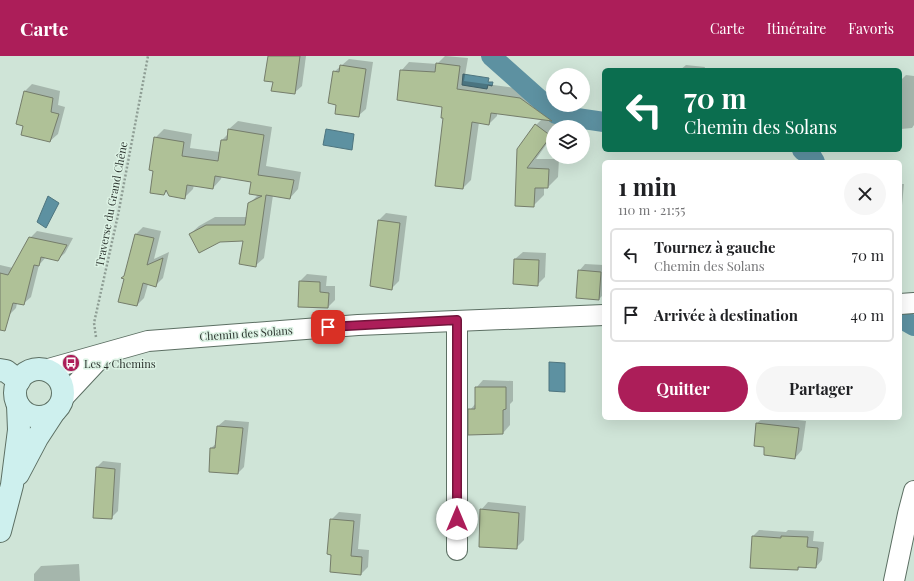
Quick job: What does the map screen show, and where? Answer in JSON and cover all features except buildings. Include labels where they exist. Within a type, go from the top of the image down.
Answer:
[{"type":"street","points":[[902,304],[914,303]]},
{"type":"street","name":"Chemin des Solans","points":[[45,370],[148,341],[358,325],[602,315]]},
{"type":"street","points":[[457,320],[457,550]]},
{"type":"street","points":[[18,405],[31,416],[47,416],[58,406],[105,353]]},
{"type":"street","points":[[0,370],[6,371],[19,381]]},
{"type":"street","points":[[0,531],[12,485],[19,430],[16,389],[23,376],[37,370],[45,370],[52,373],[61,384],[63,392],[58,406],[37,438],[12,485]]},
{"type":"street","points":[[894,581],[914,491]]},
{"type":"path","name":"Traverse du Grand Chêne","points":[[105,353],[96,337],[94,323],[118,215],[148,56]]},
{"type":"water","points":[[463,74],[489,78],[488,82],[493,82],[492,86],[488,85],[487,89],[462,85]]},
{"type":"water","points":[[326,129],[354,134],[352,150],[323,145]]},
{"type":"water","points":[[48,196],[59,203],[46,228],[37,222]]},
{"type":"water","points":[[549,362],[565,363],[565,392],[549,391]]},
{"type":"waterway","points":[[491,56],[556,114],[602,122]]},
{"type":"waterway","points":[[805,152],[814,160]]},
{"type":"waterway","points":[[902,319],[914,326]]},
{"type":"place","name":"Les 4 Chemins","points":[[71,363]]},
{"type":"route","points":[[328,327],[457,320],[457,519]]}]
